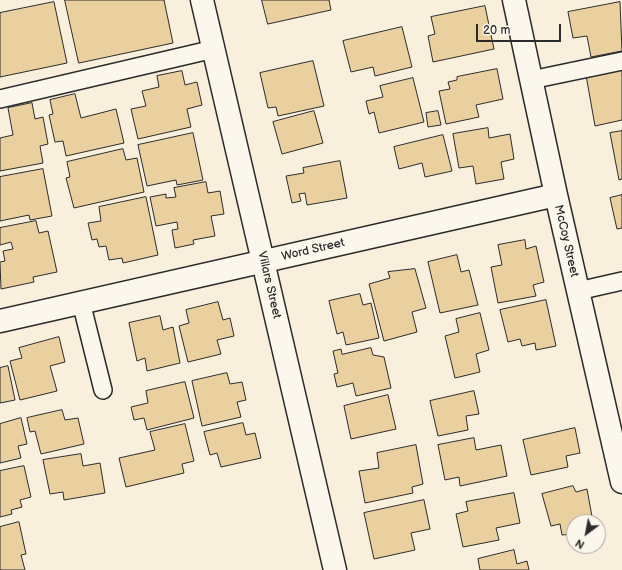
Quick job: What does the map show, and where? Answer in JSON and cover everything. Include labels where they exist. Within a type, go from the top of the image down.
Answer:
[{"type":"street","name":"Villars Street","points":[[202,0],[335,570]]},
{"type":"street","name":"McCoy Street","points":[[514,0],[578,291],[621,470]]},
{"type":"street","name":"Word Street","points":[[0,320],[556,194]]},
{"type":"lane","points":[[0,99],[214,50]]},
{"type":"lane","points":[[531,80],[622,62]]},
{"type":"lane","points":[[578,291],[622,281]]},
{"type":"lane","points":[[81,302],[103,390]]},
{"type":"building","points":[[65,0],[164,0],[173,43],[79,63]]},
{"type":"building","points":[[262,0],[329,0],[331,10],[268,24]]},
{"type":"building","points":[[54,2],[67,63],[0,77],[0,13]]},
{"type":"building","points":[[620,2],[622,51],[591,57],[587,36],[573,38],[568,12]]},
{"type":"building","points":[[485,6],[494,49],[433,62],[428,36],[435,34],[431,17]]},
{"type":"building","points":[[402,27],[412,67],[375,76],[373,67],[351,72],[343,41]]},
{"type":"building","points":[[313,61],[324,106],[278,116],[276,107],[268,108],[260,73]]},
{"type":"building","points":[[622,67],[622,120],[595,126],[586,75]]},
{"type":"building","points":[[497,69],[503,99],[476,105],[479,117],[446,124],[439,91],[450,89],[448,82],[457,80],[457,77]]},
{"type":"building","points":[[182,71],[185,85],[197,82],[202,105],[187,109],[191,127],[138,139],[131,109],[146,106],[142,91],[159,87],[157,76]]},
{"type":"building","points":[[413,78],[424,122],[379,133],[374,112],[369,114],[366,101],[383,97],[380,86]]},
{"type":"building","points":[[75,94],[81,118],[116,109],[124,143],[66,156],[63,141],[55,142],[49,115],[53,114],[50,100]]},
{"type":"building","points":[[32,103],[35,119],[43,117],[48,144],[40,146],[43,163],[0,171],[0,138],[13,135],[8,108]]},
{"type":"building","points":[[314,111],[323,143],[282,154],[273,122]]},
{"type":"building","points":[[438,111],[441,125],[428,127],[426,113]]},
{"type":"building","points":[[488,128],[489,138],[510,134],[514,159],[501,162],[504,179],[476,184],[473,166],[459,168],[453,134]]},
{"type":"building","points":[[622,131],[622,179],[619,180],[610,133]]},
{"type":"building","points":[[193,133],[203,180],[177,185],[176,180],[147,186],[138,145]]},
{"type":"building","points":[[443,135],[452,171],[425,177],[422,163],[399,169],[394,147]]},
{"type":"building","points":[[123,149],[126,160],[137,158],[144,192],[74,208],[66,178],[70,177],[67,162]]},
{"type":"building","points":[[340,161],[347,198],[307,205],[305,193],[299,194],[301,201],[292,203],[286,176],[304,173],[303,168]]},
{"type":"building","points":[[43,169],[52,216],[30,220],[29,215],[0,221],[0,177]]},
{"type":"building","points":[[206,182],[208,193],[220,191],[224,214],[211,216],[215,236],[193,240],[194,244],[175,248],[172,230],[178,229],[177,222],[156,226],[150,197],[166,194],[166,198],[176,197],[174,188]]},
{"type":"building","points":[[622,195],[622,228],[617,229],[610,198]]},
{"type":"building","points":[[146,197],[158,255],[123,263],[122,258],[109,260],[106,246],[99,247],[97,239],[92,240],[88,223],[101,221],[99,207]]},
{"type":"building","points":[[36,221],[39,233],[48,231],[57,272],[33,277],[34,282],[1,289],[0,262],[5,261],[3,251],[13,249],[11,242],[0,245],[0,228]]},
{"type":"building","points":[[525,240],[526,249],[536,246],[544,282],[533,285],[536,296],[498,303],[491,267],[502,265],[498,245]]},
{"type":"building","points":[[457,255],[461,272],[469,270],[478,305],[440,313],[428,262]]},
{"type":"building","points":[[415,269],[426,308],[412,312],[417,332],[384,341],[369,284],[390,278],[388,272]]},
{"type":"building","points":[[360,294],[363,305],[371,303],[379,338],[346,345],[343,332],[337,334],[329,301]]},
{"type":"building","points":[[546,300],[556,346],[536,350],[535,343],[522,346],[520,339],[508,342],[500,310]]},
{"type":"building","points":[[218,302],[223,320],[230,318],[234,336],[217,340],[221,354],[188,362],[179,326],[189,323],[186,310]]},
{"type":"building","points":[[480,313],[489,350],[476,354],[480,372],[455,378],[445,336],[459,332],[456,319]]},
{"type":"building","points":[[160,316],[163,330],[173,327],[180,363],[147,371],[145,358],[137,361],[129,323]]},
{"type":"building","points":[[59,337],[65,362],[50,366],[57,391],[20,400],[10,361],[22,358],[19,348]]},
{"type":"building","points":[[371,348],[373,355],[384,357],[391,388],[356,396],[353,383],[337,387],[334,374],[338,373],[333,351],[341,349],[342,354]]},
{"type":"building","points":[[8,366],[15,400],[0,403],[0,368]]},
{"type":"building","points":[[227,373],[230,384],[242,382],[246,400],[237,402],[241,417],[202,426],[192,381]]},
{"type":"building","points":[[185,382],[194,418],[147,430],[144,418],[134,420],[131,407],[148,403],[146,391]]},
{"type":"building","points":[[474,391],[479,414],[466,416],[468,430],[438,436],[430,401]]},
{"type":"building","points":[[388,395],[396,429],[351,439],[344,406]]},
{"type":"building","points":[[62,410],[65,420],[78,418],[84,444],[41,454],[35,431],[30,432],[27,418]]},
{"type":"building","points":[[21,418],[27,444],[18,446],[21,458],[0,463],[0,424]]},
{"type":"building","points":[[243,423],[246,435],[255,433],[261,458],[221,467],[217,453],[210,455],[204,432]]},
{"type":"building","points":[[185,424],[194,461],[182,464],[184,473],[126,487],[119,458],[155,450],[150,432]]},
{"type":"building","points":[[575,428],[580,453],[566,456],[568,467],[531,475],[523,440]]},
{"type":"building","points":[[474,438],[476,450],[501,445],[507,476],[460,486],[459,477],[445,480],[438,445]]},
{"type":"building","points":[[416,445],[423,484],[412,487],[413,493],[365,503],[359,471],[379,468],[377,453]]},
{"type":"building","points":[[81,454],[83,466],[100,463],[105,493],[64,500],[63,492],[50,494],[43,460]]},
{"type":"building","points":[[24,466],[31,497],[20,500],[22,507],[11,510],[12,514],[0,517],[0,471]]},
{"type":"building","points":[[573,486],[576,492],[587,489],[592,514],[566,514],[566,535],[562,535],[560,524],[551,526],[542,494]]},
{"type":"building","points":[[514,493],[520,523],[496,528],[499,540],[463,547],[456,514],[468,511],[466,502]]},
{"type":"building","points":[[424,500],[430,529],[411,533],[415,550],[374,559],[364,513]]},
{"type":"building","points":[[19,522],[26,554],[21,555],[25,570],[0,570],[0,527]]},
{"type":"building","points":[[514,550],[517,564],[527,561],[529,570],[480,570],[478,559]]}]
